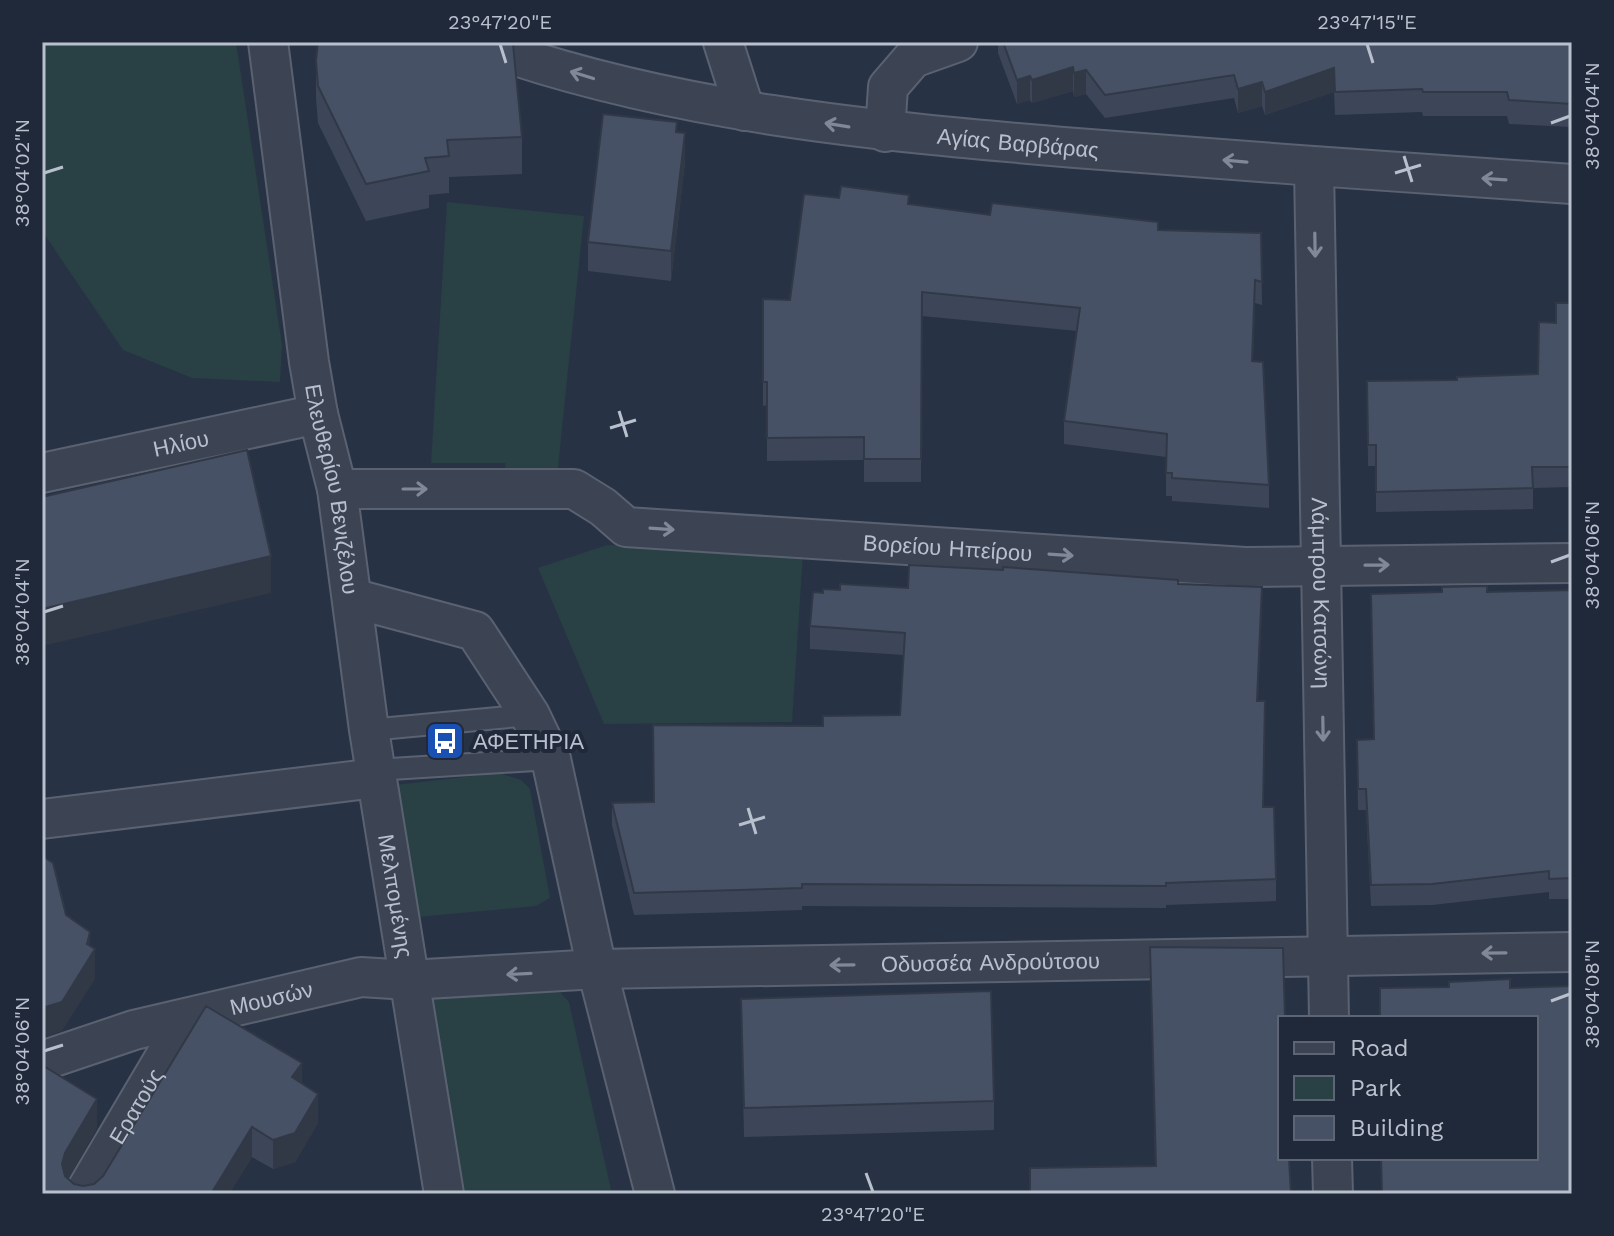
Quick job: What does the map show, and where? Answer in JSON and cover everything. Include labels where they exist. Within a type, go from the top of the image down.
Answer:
[{"type":"street","name":"Ελευθερίου Βενιζέλου","points":[[268,42],[318,414],[337,489],[352,598],[475,631],[530,715],[551,759],[597,969],[655,1194]]},
{"type":"street","name":"Αγίας Βαρβάρας","points":[[475,42],[615,85],[745,111],[885,132],[1314,167],[1572,184]]},
{"type":"street","points":[[723,42],[745,111]]},
{"type":"street","points":[[885,132],[888,87],[913,58],[958,42]]},
{"type":"street","name":"Λάμπρου Κατσώνη","points":[[1314,167],[1329,1016]]},
{"type":"street","name":"Ηλίου","points":[[42,473],[318,414]]},
{"type":"street","name":"Βορείου Ηπείρου","points":[[337,489],[574,489],[603,507],[626,527],[1245,567],[1572,563]]},
{"type":"street","name":"Μελπομένης","points":[[352,598],[369,730],[444,1194]]},
{"type":"street","points":[[42,819],[376,774]]},
{"type":"street","name":"Οδυσσέα Ανδρούτσου","points":[[409,980],[597,969],[1572,952]]},
{"type":"street","name":"Μουσών","points":[[42,1061],[134,1030],[361,977],[409,980]]},
{"type":"street","name":"Ερατούς","points":[[84,1194],[188,1018]]},
{"type":"street","points":[[1332,1160],[1333,1194]]},
{"type":"lane","points":[[369,730],[530,715]]},
{"type":"lane","points":[[376,774],[551,759]]},
{"type":"green space","points":[[42,42],[236,42],[282,345],[280,382],[192,378],[123,350],[42,231]]},
{"type":"green space","points":[[447,202],[584,216],[557,477],[506,472],[505,463],[431,463]]},
{"type":"green space","points":[[607,545],[803,554],[792,722],[604,724],[538,568]]},
{"type":"green space","points":[[499,773],[521,780],[530,789],[550,898],[536,906],[408,918],[395,785]]},
{"type":"green space","points":[[560,992],[569,1002],[612,1194],[464,1194],[429,995]]},
{"type":"building","points":[[318,42],[509,42],[513,44],[522,137],[447,140],[449,156],[425,158],[429,171],[366,184],[318,86]]},
{"type":"building","points":[[1003,42],[1572,42],[1572,104],[1509,100],[1507,92],[1423,92],[1422,89],[1335,92],[1334,68],[1265,92],[1262,82],[1238,89],[1234,75],[1105,95],[1086,70],[1074,73],[1073,67],[1032,80],[1030,76],[1017,80]]},
{"type":"building","points":[[603,114],[677,122],[676,132],[685,133],[671,251],[588,242]]},
{"type":"building","points":[[841,186],[909,195],[908,204],[990,215],[992,203],[1158,222],[1158,230],[1261,233],[1262,282],[1255,280],[1252,361],[1263,362],[1269,485],[1172,478],[1172,473],[1166,473],[1167,434],[1064,421],[1080,308],[922,292],[921,459],[864,459],[864,437],[767,438],[763,299],[790,300],[804,194],[839,198]]},
{"type":"building","points":[[1556,303],[1572,303],[1572,467],[1532,467],[1533,488],[1376,492],[1376,445],[1368,445],[1367,381],[1457,380],[1457,377],[1538,374],[1539,322],[1556,323]]},
{"type":"building","points":[[247,450],[271,556],[42,609],[42,497]]},
{"type":"building","points":[[909,565],[1003,570],[1003,567],[1178,580],[1178,584],[1262,587],[1257,701],[1265,701],[1263,807],[1274,807],[1276,879],[1166,883],[1166,886],[802,884],[802,888],[634,893],[612,803],[654,802],[653,725],[823,726],[823,716],[900,715],[905,633],[810,626],[813,592],[840,590],[840,584],[908,588]]},
{"type":"building","points":[[1487,586],[1487,592],[1572,590],[1572,878],[1549,879],[1549,871],[1432,884],[1371,885],[1366,789],[1358,789],[1357,740],[1374,739],[1371,594],[1442,592],[1442,587]]},
{"type":"building","points":[[42,856],[53,863],[66,915],[90,932],[87,944],[95,949],[62,1002],[42,1008]]},
{"type":"building","points":[[1150,947],[1283,948],[1285,1016],[1278,1016],[1278,1160],[1289,1160],[1291,1194],[1030,1194],[1030,1168],[1156,1166]]},
{"type":"building","points":[[1510,979],[1510,988],[1572,986],[1572,1194],[1382,1194],[1381,1160],[1538,1160],[1538,1016],[1380,1016],[1380,988],[1449,987],[1449,982]]},
{"type":"building","points":[[991,991],[994,1101],[744,1108],[741,999]]},
{"type":"building","points":[[206,1006],[302,1063],[292,1077],[318,1094],[295,1133],[273,1140],[252,1127],[211,1194],[42,1194],[42,1065],[97,1099],[65,1153],[62,1164],[65,1176],[74,1184],[94,1184],[103,1176]]},
{"type":"place","name":"ΑΦΕΤΗΡΙΑ","points":[[445,741]]}]
